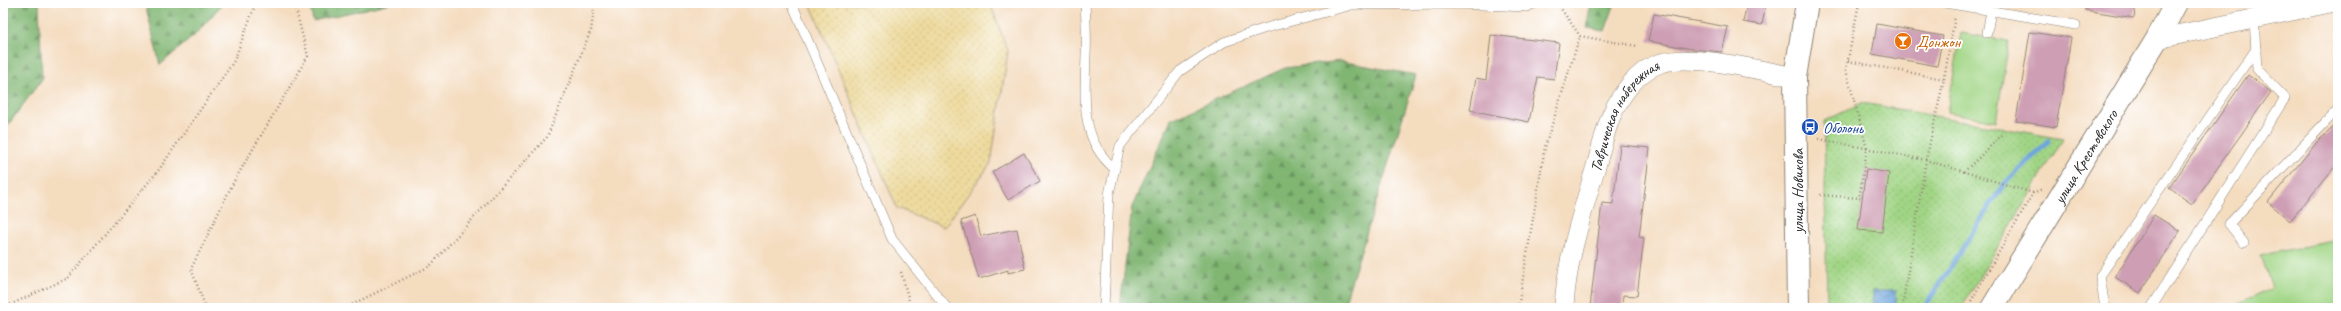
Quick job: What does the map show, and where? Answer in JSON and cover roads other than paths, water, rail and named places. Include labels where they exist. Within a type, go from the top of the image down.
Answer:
[{"type":"main road","name":"улица Новикова","points":[[1798,308],[1796,77],[1807,3]]},
{"type":"main road","name":"улица Крестовского","points":[[1992,308],[2157,38],[2176,3]]},
{"type":"street","points":[[2157,38],[2330,3]]},
{"type":"street","name":"Таврическая набережная","points":[[1564,308],[1579,225],[1612,114],[1627,89],[1640,74],[1658,63],[1682,60],[1717,63],[1796,77]]},
{"type":"lane","points":[[792,3],[892,239],[947,308]]},
{"type":"lane","points":[[1085,3],[1086,42],[1084,113],[1092,140],[1108,163],[1115,169]]},
{"type":"lane","points":[[1104,308],[1109,194],[1120,146],[1180,71],[1224,42],[1266,28],[1352,5],[1461,4],[1526,7],[1536,3]]},
{"type":"lane","points":[[1945,3],[2076,25]]},
{"type":"lane","points":[[1987,33],[1991,11]]},
{"type":"lane","points":[[2151,308],[2284,98],[2257,69],[2254,19]]},
{"type":"lane","points":[[2105,308],[2100,276],[2256,49]]},
{"type":"lane","points":[[2244,243],[2229,224],[2338,109]]},
{"type":"water","points":[[1873,291],[1896,291],[1896,308],[1873,308]]},
{"type":"waterway","points":[[1924,308],[2004,184],[2049,141]]},
{"type":"place","name":"Донжон","points":[[1903,41]]},
{"type":"place","name":"Оболонь","points":[[1810,127]]}]
